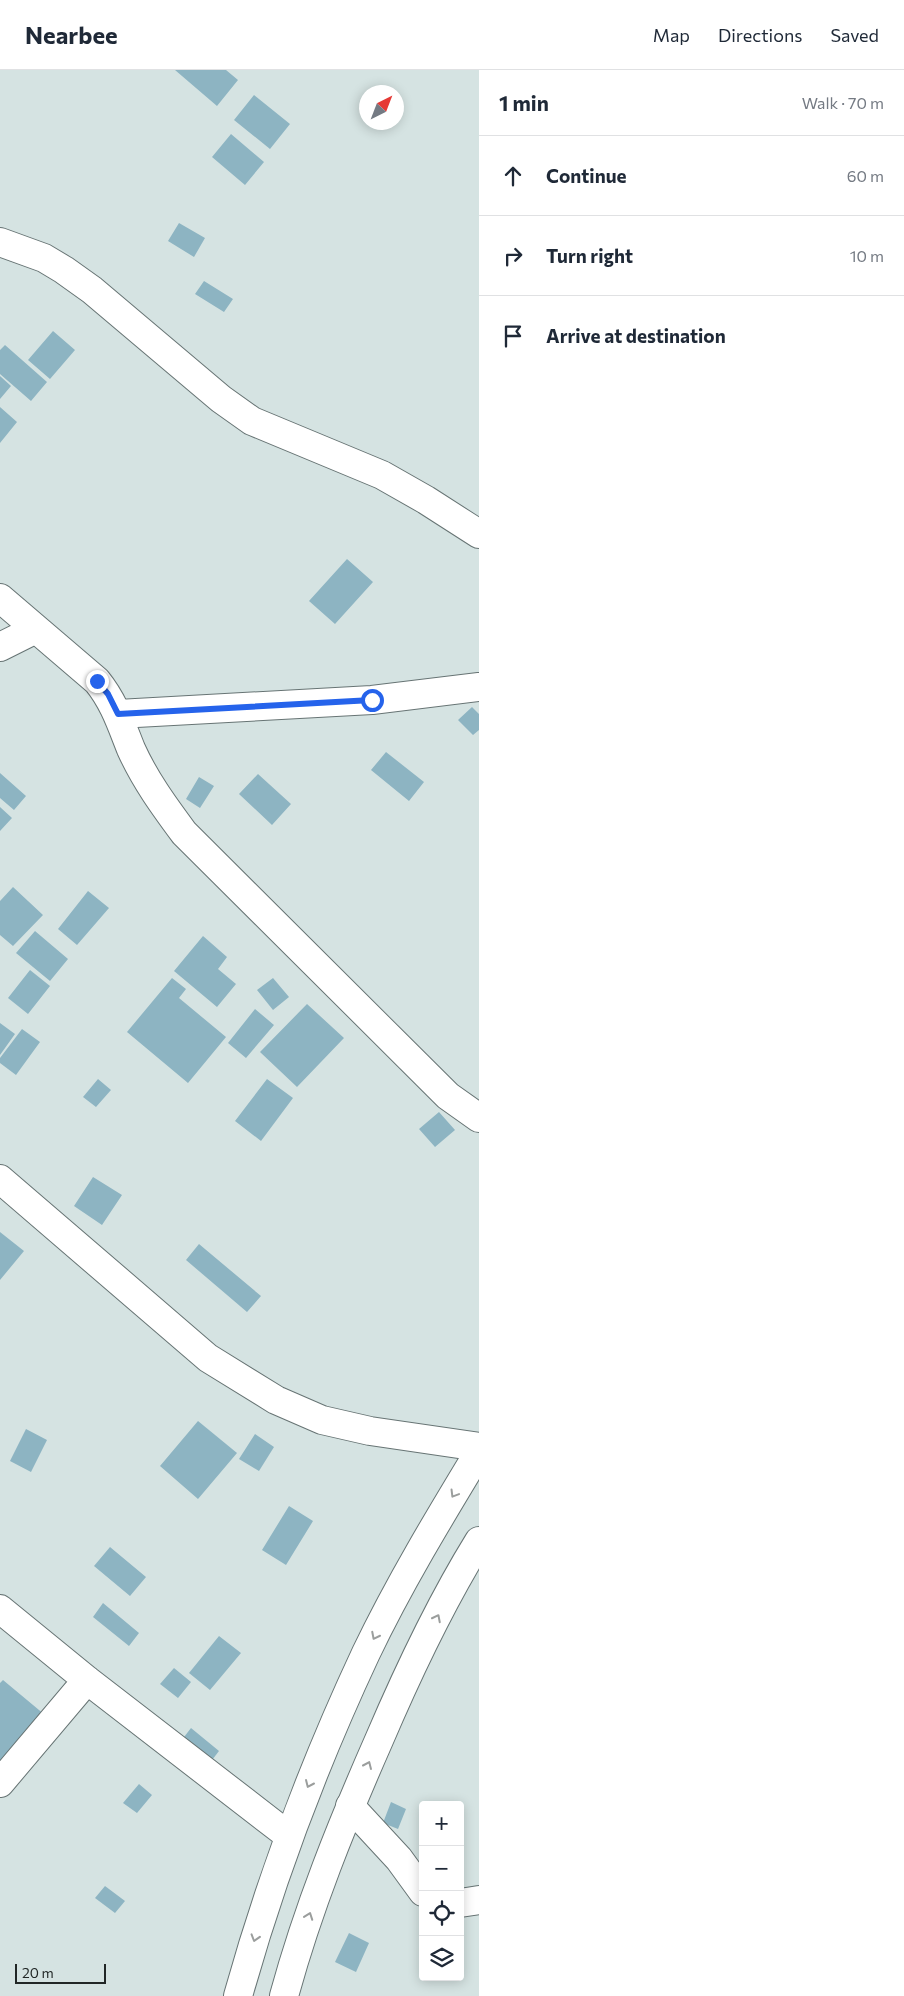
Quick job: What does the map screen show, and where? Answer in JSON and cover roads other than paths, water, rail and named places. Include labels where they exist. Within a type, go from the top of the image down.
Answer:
[{"type":"street","points":[[0,242],[44,258],[64,270],[92,290],[221,399],[252,421],[382,475],[426,500],[479,534]]},
{"type":"street","points":[[0,598],[97,681],[108,694],[118,714],[131,749],[153,792],[184,833],[448,1096],[479,1118]]},
{"type":"street","points":[[0,647],[36,629]]},
{"type":"street","points":[[118,714],[372,700],[479,687]]},
{"type":"street","points":[[0,1179],[208,1358],[276,1400],[322,1420],[370,1431],[479,1447]]},
{"type":"street","points":[[238,1996],[254,1939],[300,1805],[366,1653],[428,1535],[479,1452]]},
{"type":"street","points":[[284,1996],[295,1955],[341,1826],[406,1677],[475,1555]]},
{"type":"street","points":[[0,1609],[87,1680],[289,1836]]},
{"type":"street","points":[[0,1783],[87,1680]]},
{"type":"street","points":[[350,1806],[399,1859],[422,1891]]},
{"type":"street","points":[[464,1902],[479,1900]]}]
